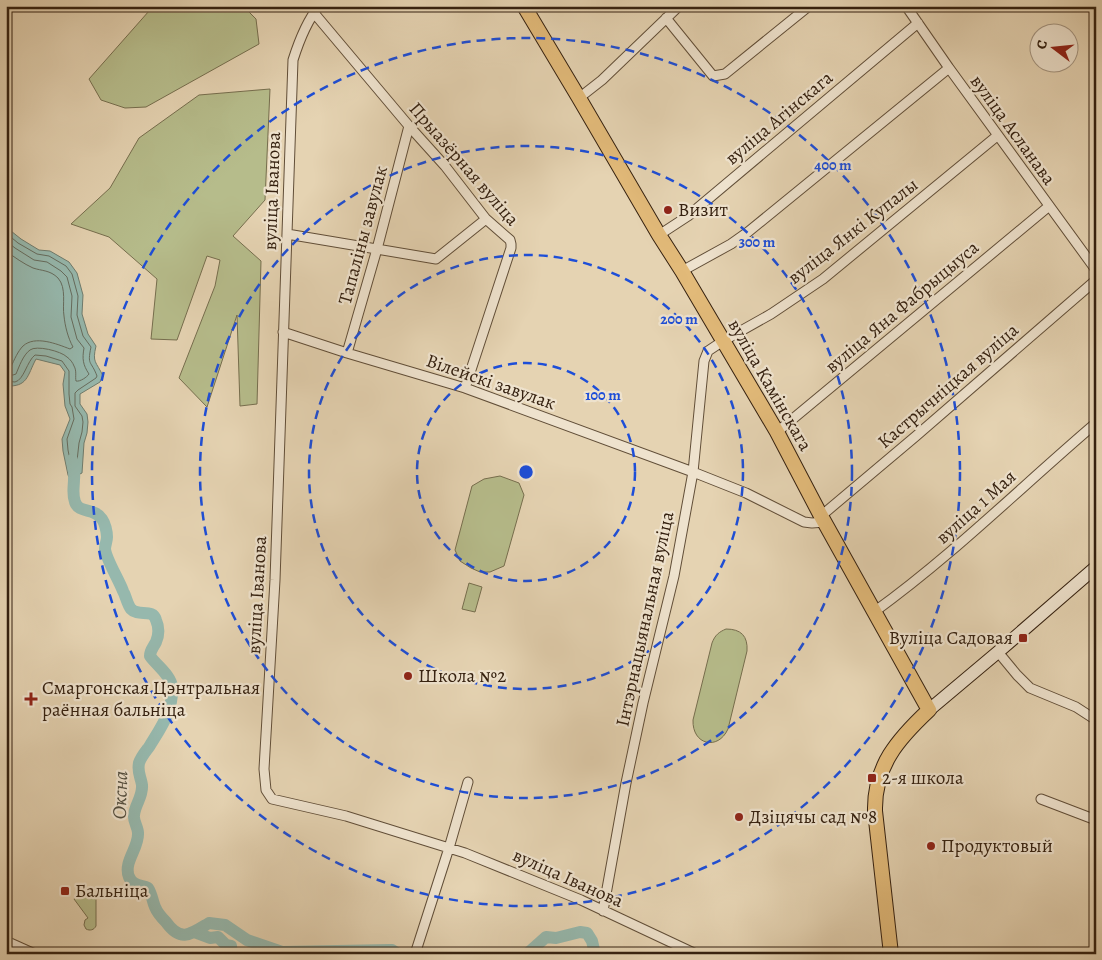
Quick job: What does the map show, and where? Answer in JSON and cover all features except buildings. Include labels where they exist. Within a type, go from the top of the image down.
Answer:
[{"type":"main road","name":"вуліца Камінскага","points":[[524,6],[658,235],[682,271],[777,432],[929,710]]},
{"type":"main road","points":[[891,954],[875,811],[876,787],[887,758],[911,728],[929,710],[1096,567]]},
{"type":"street","points":[[666,18],[713,76],[725,74],[809,6]]},
{"type":"street","name":"вуліца Асланава","points":[[906,6],[1048,207],[1096,270]]},
{"type":"street","points":[[579,98],[602,80],[678,7]]},
{"type":"street","name":"Прыазёрная вуліца","points":[[316,9],[486,219],[510,240],[511,248],[465,388]]},
{"type":"street","name":"вуліца Іванова","points":[[316,9],[299,41],[293,60],[275,580],[264,769],[266,790],[272,799],[346,816],[496,864],[581,900],[696,954]]},
{"type":"street","name":"вуліца Агінскага","points":[[658,235],[688,216],[918,23]]},
{"type":"street","points":[[682,271],[731,244],[748,232],[949,68]]},
{"type":"street","name":"Тапаліны завулак","points":[[347,353],[377,249],[409,126]]},
{"type":"street","name":"вуліца Янкі Купалы","points":[[722,341],[771,314],[823,279],[997,136]]},
{"type":"street","name":"вуліца Яна Фабрыцыуса","points":[[777,432],[1048,207]]},
{"type":"street","points":[[287,234],[436,259],[486,219]]},
{"type":"street","name":"Кастрычніцкая вуліца","points":[[823,519],[1096,280]]},
{"type":"street","name":"Вілейскі завулак","points":[[284,332],[465,388],[693,472],[746,493],[804,522],[812,523],[823,519]]},
{"type":"street","name":"Інтэрнацыянальная вуліца","points":[[603,911],[643,702],[674,576],[693,472],[704,360],[708,351],[722,341]]},
{"type":"street","name":"вуліца 1 Мая","points":[[874,612],[934,566],[1096,423]]},
{"type":"street","points":[[998,652],[1030,688],[1076,706],[1096,720]]},
{"type":"street","points":[[415,952],[449,848],[468,782]]},
{"type":"street","points":[[1041,799],[1096,820]]},
{"type":"street","points":[[6,940],[35,954]]},
{"type":"green space","points":[[174,6],[243,6],[256,19],[259,44],[146,107],[125,108],[101,100],[89,79],[149,11],[169,11]]},
{"type":"green space","points":[[270,89],[265,200],[233,236],[261,261],[257,404],[240,406],[237,315],[207,407],[179,378],[215,286],[220,260],[207,256],[177,340],[151,339],[157,279],[109,237],[71,224],[110,188],[139,138],[199,95]]},
{"type":"green space","points":[[500,476],[519,483],[524,495],[504,566],[490,572],[480,572],[460,561],[455,550],[472,486],[484,479]]},
{"type":"green space","points":[[469,583],[482,587],[475,612],[462,609]]},
{"type":"green space","points":[[726,629],[736,630],[745,637],[747,651],[728,729],[724,736],[718,740],[706,742],[697,735],[693,720],[712,643],[721,631]]},
{"type":"green space","points":[[89,891],[96,895],[96,926],[90,930],[86,929],[84,925],[85,920],[88,918],[74,899],[80,894]]},
{"type":"water","points":[[6,227],[39,250],[50,251],[69,262],[77,273],[83,295],[82,314],[88,334],[96,346],[95,359],[103,376],[100,382],[80,394],[80,404],[87,414],[87,433],[84,443],[82,473],[70,479],[62,439],[70,419],[65,406],[63,384],[65,372],[60,365],[36,359],[23,382],[19,385],[6,386]]},
{"type":"waterway","name":"Оксна","points":[[72,460],[75,502],[80,508],[99,515],[103,521],[107,535],[106,553],[128,605],[134,611],[149,613],[154,616],[158,625],[158,634],[150,656],[169,678],[172,687],[171,704],[162,726],[139,763],[138,770],[142,789],[134,815],[138,839],[129,860],[129,877],[135,884],[148,888],[158,913],[171,929],[177,933],[191,933],[209,923],[225,925],[247,940],[282,952],[392,950],[398,954]]},
{"type":"waterway","points":[[194,932],[210,938],[218,937],[226,945],[231,946],[232,954]]},
{"type":"waterway","name":"Оксна","points":[[527,954],[546,937],[556,938],[580,932],[587,933],[592,941],[595,954]]},
{"type":"place","name":"Визит","points":[[668,210]]},
{"type":"place","name":"Вуліца Садовая","points":[[1023,638]]},
{"type":"place","name":"Школа №2","points":[[408,676]]},
{"type":"place","name":"Смаргонская Цэнтральная раённая бальніца","points":[[31,699]]},
{"type":"place","name":"2-я школа","points":[[872,778]]},
{"type":"place","name":"Дзіцячы сад №8","points":[[739,817]]},
{"type":"place","name":"Продуктовый","points":[[931,846]]},
{"type":"place","name":"Бальніца","points":[[65,891]]}]
